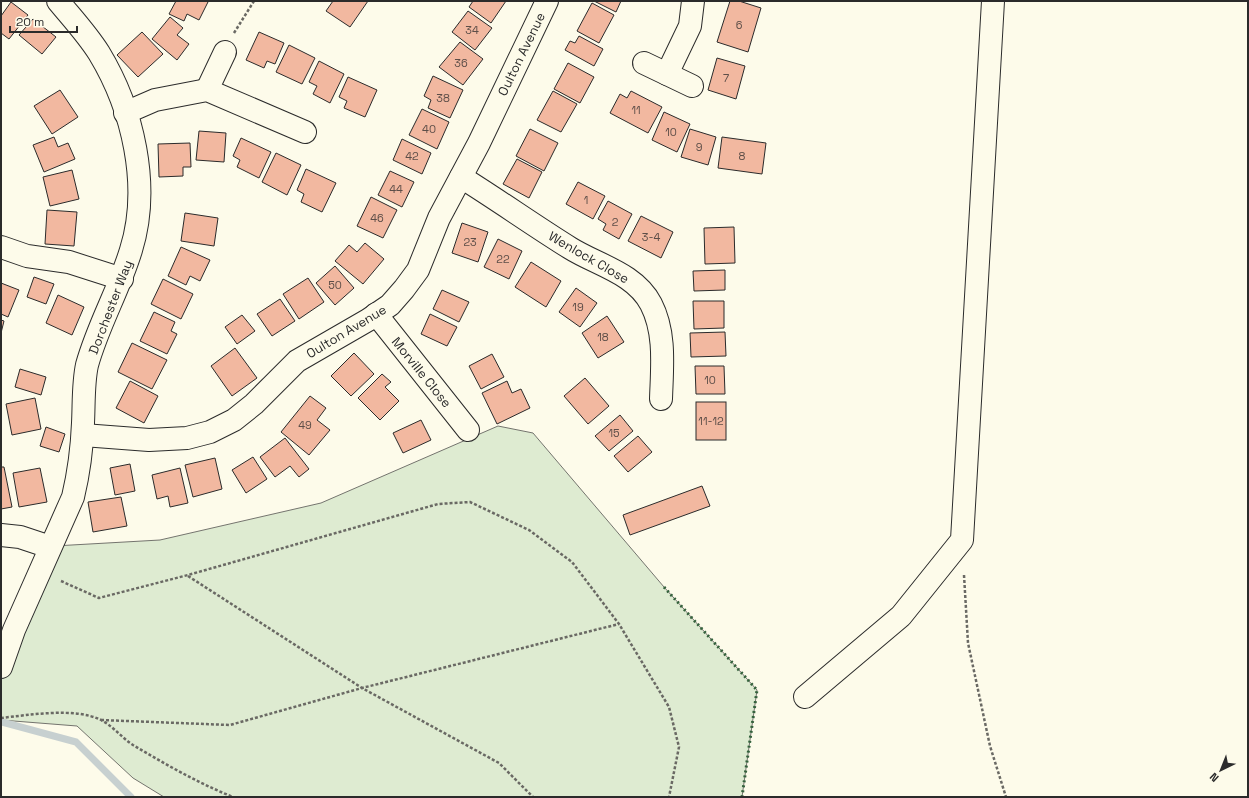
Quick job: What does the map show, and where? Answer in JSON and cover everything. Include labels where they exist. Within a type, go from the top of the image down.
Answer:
[{"type":"street","name":"Dorchester Way","points":[[1,667],[14,630],[73,497],[78,474],[87,367],[99,329],[122,279],[132,248],[139,211],[140,185],[138,158],[114,81],[99,54],[83,31],[58,1]]},
{"type":"street","name":"Oulton Avenue","points":[[82,435],[149,440],[187,438],[210,432],[234,420],[254,404],[297,361],[390,305],[404,290],[418,270],[439,218],[461,177],[547,1]]},
{"type":"street","points":[[667,74],[690,26],[693,1]]},
{"type":"street","points":[[805,697],[901,616],[962,540],[993,1]]},
{"type":"street","points":[[207,90],[225,52]]},
{"type":"street","points":[[644,63],[692,86]]},
{"type":"street","points":[[125,113],[154,100],[207,90],[305,132]]},
{"type":"street","name":"Wenlock Close","points":[[461,177],[509,206],[569,248],[621,274],[633,282],[642,292],[650,302],[657,318],[660,332],[663,351],[660,399]]},
{"type":"street","points":[[1,247],[27,256],[69,262],[122,279]]},
{"type":"street","name":"Morville Close","points":[[376,314],[468,430]]},
{"type":"street","points":[[1,535],[20,537],[50,546]]},
{"type":"path","points":[[225,52],[235,30],[254,1]]},
{"type":"path","points":[[39,572],[99,598],[188,575],[410,511],[438,504],[470,502],[529,530],[572,562],[618,624],[669,707],[679,747],[669,797]]},
{"type":"path","points":[[962,540],[968,643],[990,746],[1006,797]]},
{"type":"path","points":[[188,575],[362,688],[499,763],[533,797]]},
{"type":"path","points":[[1,718],[44,714],[73,714],[101,720],[230,725],[362,688],[618,624]]},
{"type":"path","points":[[101,720],[131,744],[211,788],[233,797]]},
{"type":"green space","points":[[498,426],[533,433],[664,587],[757,690],[742,797],[164,797],[133,778],[77,726],[1,720],[1,678],[54,546],[160,540],[321,503]]},
{"type":"building","points":[[176,1],[208,2],[199,20],[187,14],[184,21],[169,14]]},
{"type":"building","points":[[333,1],[368,1],[350,27],[326,11]]},
{"type":"building","points":[[473,1],[506,1],[491,23],[469,7]]},
{"type":"building","points":[[594,1],[621,1],[616,12]]},
{"type":"building","points":[[730,1],[739,1],[761,8],[748,52],[717,42]]},
{"type":"building","points":[[11,2],[28,15],[9,39],[1,33],[1,16]]},
{"type":"building","points":[[592,3],[614,15],[599,43],[577,31]]},
{"type":"building","points":[[468,11],[492,28],[475,50],[452,32]]},
{"type":"building","points":[[170,17],[183,28],[177,35],[189,44],[177,60],[152,39]]},
{"type":"building","points":[[33,19],[56,37],[42,54],[19,35]]},
{"type":"building","points":[[142,32],[163,54],[138,77],[117,55]]},
{"type":"building","points":[[259,32],[284,43],[275,64],[267,61],[264,68],[246,60]]},
{"type":"building","points":[[579,36],[603,49],[594,66],[565,50],[570,41],[575,43]]},
{"type":"building","points":[[460,42],[483,59],[463,85],[439,67]]},
{"type":"building","points":[[289,45],[315,58],[302,84],[276,72]]},
{"type":"building","points":[[717,58],[745,66],[736,99],[708,90]]},
{"type":"building","points":[[319,61],[344,74],[330,103],[313,94],[317,86],[309,82]]},
{"type":"building","points":[[568,63],[594,77],[580,103],[554,89]]},
{"type":"building","points":[[433,76],[463,90],[450,118],[428,108],[431,100],[424,96]]},
{"type":"building","points":[[348,77],[377,90],[365,117],[344,108],[347,101],[339,97]]},
{"type":"building","points":[[60,90],[78,117],[52,134],[34,106]]},
{"type":"building","points":[[553,91],[577,104],[561,132],[537,120]]},
{"type":"building","points":[[631,91],[662,107],[648,133],[610,113],[620,94],[627,98]]},
{"type":"building","points":[[422,109],[449,122],[437,149],[409,135]]},
{"type":"building","points":[[664,112],[690,124],[677,152],[652,140]]},
{"type":"building","points":[[530,129],[558,143],[544,171],[516,156]]},
{"type":"building","points":[[690,129],[716,137],[708,165],[681,157]]},
{"type":"building","points":[[199,131],[226,133],[224,162],[196,160]]},
{"type":"building","points":[[54,137],[58,147],[68,143],[75,159],[44,172],[33,145]]},
{"type":"building","points":[[722,137],[766,143],[762,174],[718,168]]},
{"type":"building","points":[[241,138],[271,152],[259,178],[237,167],[240,160],[233,156]]},
{"type":"building","points":[[402,139],[431,153],[422,174],[393,160]]},
{"type":"building","points":[[190,143],[191,167],[183,167],[183,176],[159,177],[158,144]]},
{"type":"building","points":[[276,153],[301,165],[287,195],[262,182]]},
{"type":"building","points":[[517,159],[542,172],[529,198],[503,184]]},
{"type":"building","points":[[306,169],[336,183],[322,212],[301,202],[304,194],[297,190]]},
{"type":"building","points":[[72,170],[79,199],[50,206],[43,177]]},
{"type":"building","points":[[390,171],[414,182],[402,207],[378,195]]},
{"type":"building","points":[[578,182],[605,196],[593,219],[566,204]]},
{"type":"building","points":[[371,197],[397,210],[383,238],[357,226]]},
{"type":"building","points":[[608,201],[632,214],[619,239],[603,230],[606,224],[598,219]]},
{"type":"building","points":[[47,210],[77,212],[74,246],[45,244]]},
{"type":"building","points":[[185,213],[218,218],[214,246],[181,241]]},
{"type":"building","points":[[641,216],[673,232],[661,258],[628,241]]},
{"type":"building","points":[[462,223],[488,232],[478,262],[452,253]]},
{"type":"building","points":[[734,227],[735,263],[705,264],[704,228]]},
{"type":"building","points":[[498,239],[522,251],[509,279],[484,267]]},
{"type":"building","points":[[365,243],[384,259],[363,284],[335,261],[349,245],[357,252]]},
{"type":"building","points":[[181,247],[210,260],[200,281],[190,276],[186,285],[168,276]]},
{"type":"building","points":[[531,262],[561,281],[546,307],[515,287]]},
{"type":"building","points":[[335,266],[354,288],[335,305],[316,283]]},
{"type":"building","points":[[725,270],[725,290],[694,291],[693,271]]},
{"type":"building","points":[[34,277],[54,284],[46,304],[27,297]]},
{"type":"building","points":[[308,278],[324,302],[299,319],[283,294]]},
{"type":"building","points":[[163,279],[193,294],[181,319],[151,304]]},
{"type":"building","points":[[1,283],[19,290],[8,317],[1,314]]},
{"type":"building","points":[[576,288],[597,303],[580,327],[559,312]]},
{"type":"building","points":[[442,290],[469,302],[459,322],[433,309]]},
{"type":"building","points":[[58,295],[84,307],[72,335],[46,323]]},
{"type":"building","points":[[280,299],[295,321],[272,336],[257,314]]},
{"type":"building","points":[[693,301],[724,301],[724,328],[694,329]]},
{"type":"building","points":[[154,312],[175,322],[171,331],[177,334],[167,354],[140,341]]},
{"type":"building","points":[[430,314],[457,327],[447,346],[421,334]]},
{"type":"building","points":[[242,315],[255,331],[237,344],[225,327]]},
{"type":"building","points":[[607,316],[624,342],[598,358],[582,333]]},
{"type":"building","points":[[1,320],[4,321],[1,333]]},
{"type":"building","points":[[725,332],[726,356],[691,357],[690,333]]},
{"type":"building","points":[[132,343],[167,360],[152,389],[118,372]]},
{"type":"building","points":[[235,348],[257,378],[232,396],[211,366]]},
{"type":"building","points":[[354,353],[374,374],[351,396],[331,376]]},
{"type":"building","points":[[492,354],[504,377],[481,389],[469,366]]},
{"type":"building","points":[[695,366],[724,366],[725,394],[696,394]]},
{"type":"building","points":[[20,369],[46,377],[41,395],[15,387]]},
{"type":"building","points":[[382,374],[391,382],[385,387],[399,401],[380,420],[358,398]]},
{"type":"building","points":[[585,378],[609,406],[588,424],[564,396]]},
{"type":"building","points":[[130,381],[158,396],[144,423],[116,408]]},
{"type":"building","points":[[507,381],[512,393],[521,389],[530,408],[497,424],[482,393]]},
{"type":"building","points":[[310,396],[326,408],[317,420],[330,430],[309,455],[281,432]]},
{"type":"building","points":[[35,398],[41,429],[12,435],[6,404]]},
{"type":"building","points":[[696,402],[726,402],[726,440],[696,440]]},
{"type":"building","points":[[620,415],[633,431],[609,451],[595,436]]},
{"type":"building","points":[[421,420],[431,440],[403,453],[393,433]]},
{"type":"building","points":[[46,427],[65,434],[59,452],[40,446]]},
{"type":"building","points":[[638,436],[652,452],[628,472],[614,456]]},
{"type":"building","points":[[285,438],[309,469],[299,477],[290,466],[275,477],[260,457]]},
{"type":"building","points":[[253,457],[267,479],[246,493],[232,470]]},
{"type":"building","points":[[215,458],[222,489],[193,497],[185,465]]},
{"type":"building","points":[[130,464],[135,491],[115,495],[110,468]]},
{"type":"building","points":[[1,467],[4,467],[12,507],[1,509]]},
{"type":"building","points":[[40,468],[47,502],[19,507],[13,473]]},
{"type":"building","points":[[180,468],[188,503],[170,507],[168,496],[157,499],[152,475]]},
{"type":"building","points":[[702,486],[710,506],[630,535],[623,515]]},
{"type":"building","points":[[121,497],[127,526],[93,532],[88,502]]},
{"type":"waterway","points":[[2,722],[76,742],[131,797]]},
{"type":"hedge","points":[[664,587],[757,690],[742,797]]}]
